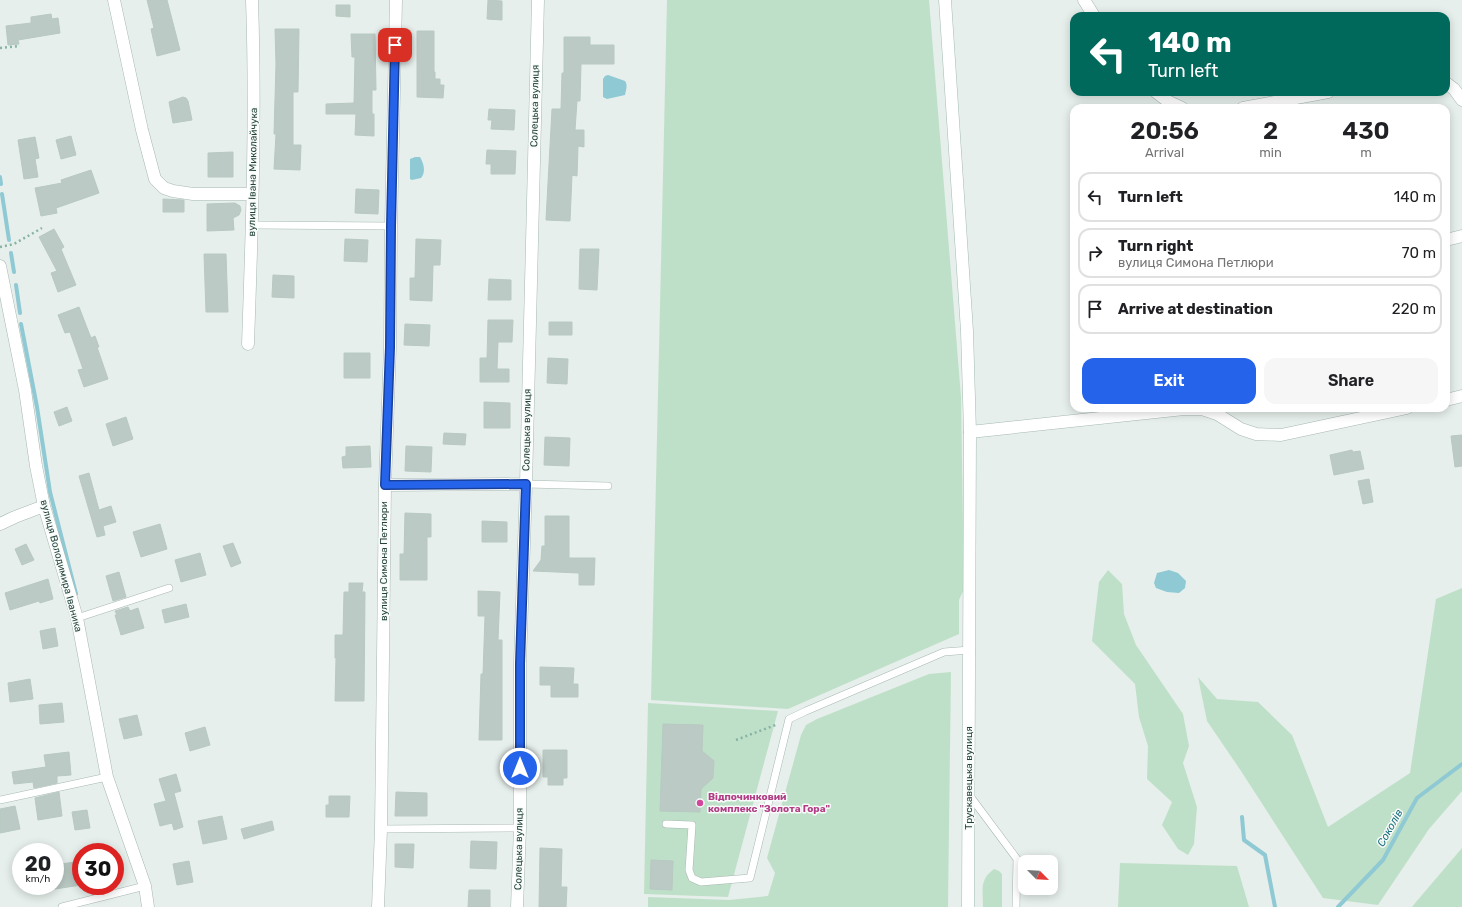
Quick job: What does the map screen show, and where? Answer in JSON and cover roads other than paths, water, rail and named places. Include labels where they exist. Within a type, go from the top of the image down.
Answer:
[{"type":"street","points":[[114,0],[142,130],[155,179],[164,188],[173,191],[193,194],[252,194]]},
{"type":"street","name":"вулиця Івана Миколайчука","points":[[248,344],[255,66],[252,0]]},
{"type":"street","name":"вулиця Симона Петлюри","points":[[378,907],[385,485],[390,347],[396,0]]},
{"type":"street","name":"Солецька вулиця","points":[[518,907],[520,828],[520,664],[538,0]]},
{"type":"street","name":"Трускавецька вулиця","points":[[945,0],[966,315],[970,432],[970,796],[968,907]]},
{"type":"street","points":[[1084,0],[1092,12]]},
{"type":"street","points":[[1450,86],[1462,100]]},
{"type":"street","points":[[1161,96],[1173,104]]},
{"type":"street","points":[[1264,104],[1307,96]]},
{"type":"street","points":[[1450,239],[1462,236]]},
{"type":"street","name":"вулиця Володимира Іваника","points":[[0,266],[25,390],[36,466],[44,506],[77,618],[107,777],[145,886],[148,907]]},
{"type":"street","points":[[1450,399],[1462,396]]},
{"type":"street","points":[[970,432],[1156,412]]},
{"type":"street","points":[[1211,412],[1217,414],[1241,429],[1256,434],[1281,435],[1387,412]]},
{"type":"street","points":[[385,485],[526,484]]},
{"type":"street","points":[[0,524],[15,516],[44,506]]},
{"type":"lane","points":[[252,225],[391,226]]},
{"type":"lane","points":[[526,484],[608,486]]},
{"type":"lane","points":[[77,618],[169,588]]},
{"type":"lane","points":[[666,824],[692,825],[689,870],[692,878],[701,882],[750,878],[790,719],[944,652],[970,650]]},
{"type":"lane","points":[[0,800],[107,777]]},
{"type":"lane","points":[[970,796],[1017,859],[1016,907]]},
{"type":"lane","points":[[380,829],[520,828]]},
{"type":"lane","points":[[62,907],[145,886]]},
{"type":"water","points":[[608,75],[625,81],[627,86],[625,95],[607,99],[603,97],[603,79]]},
{"type":"water","points":[[420,157],[424,171],[421,178],[412,180],[410,179],[410,159]]},
{"type":"water","points":[[1169,570],[1178,573],[1186,581],[1185,588],[1179,593],[1167,592],[1156,588],[1154,583],[1157,573]]},
{"type":"waterway","points":[[0,177],[1,184]]},
{"type":"waterway","points":[[2,194],[9,240]]},
{"type":"waterway","points":[[11,253],[14,272]]},
{"type":"waterway","points":[[16,285],[20,313]]},
{"type":"waterway","points":[[21,324],[37,407],[50,492],[76,594]]},
{"type":"waterway","name":"Соколів","points":[[1338,907],[1383,860],[1417,798],[1462,764]]},
{"type":"waterway","points":[[1242,817],[1244,840],[1265,855],[1275,907]]},
{"type":"place","name":"Відпочинковий комплекс \"Золота Гора\"","points":[[700,803]]}]
